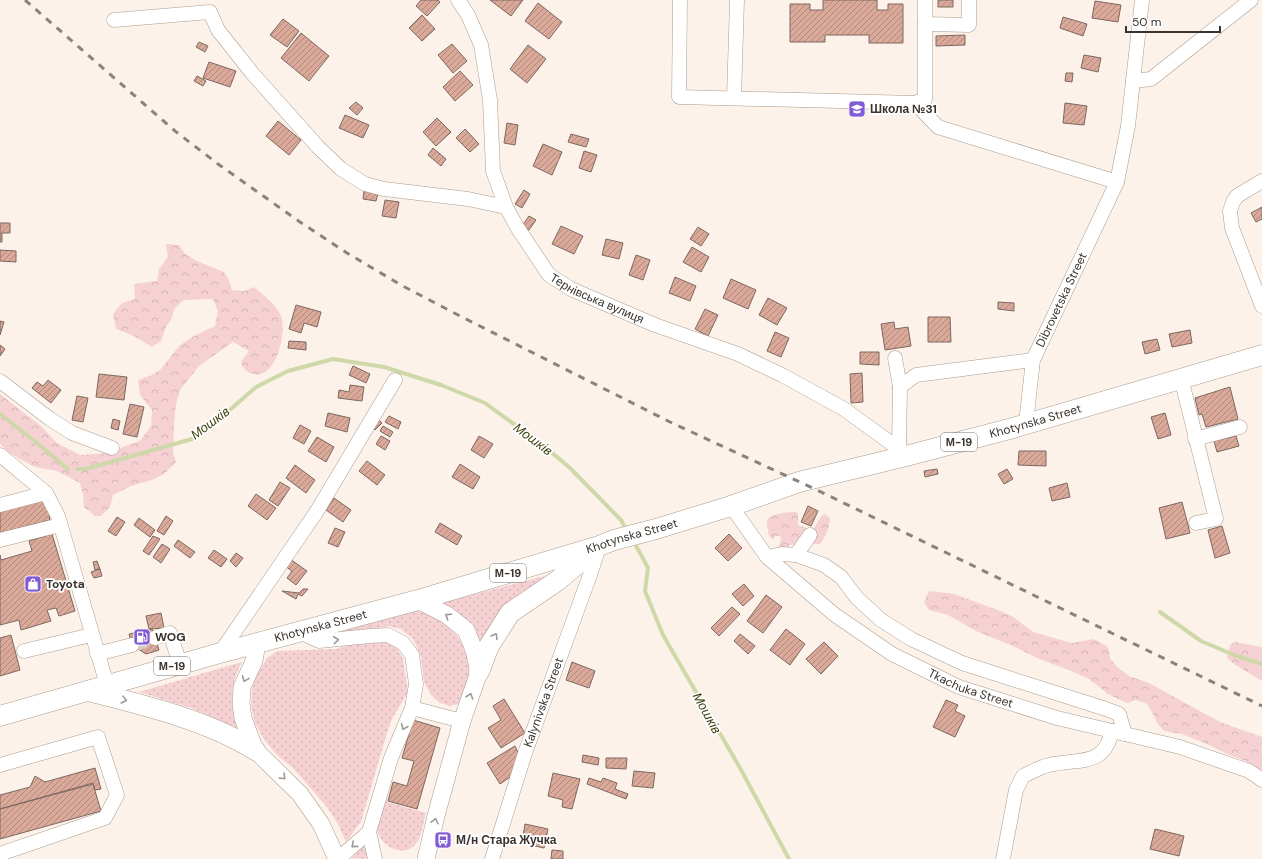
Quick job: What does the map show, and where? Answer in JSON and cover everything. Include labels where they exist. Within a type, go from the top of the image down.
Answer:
[{"type":"highway","name":"Khotynska Street","points":[[0,716],[180,664],[418,600],[731,506],[799,482],[903,452],[1013,428],[1262,355]]},
{"type":"highway","points":[[479,672],[489,646],[510,613],[557,581],[606,543]]},
{"type":"highway","points":[[86,691],[142,705],[203,725],[244,743],[255,750]]},
{"type":"main road","points":[[418,600],[448,615],[466,630],[474,650],[479,672],[462,721],[426,859]]},
{"type":"main road","points":[[257,643],[254,660],[242,687],[240,704],[243,718],[255,750],[300,794],[321,824],[338,859]]},
{"type":"street","name":"Тернівська вулиця","points":[[458,0],[468,16],[481,45],[490,100],[493,171],[506,207],[517,228],[549,275],[571,289],[655,325],[738,354],[782,375],[844,409],[903,452]]},
{"type":"street","points":[[680,0],[679,97],[915,103],[925,99],[925,0]]},
{"type":"street","points":[[734,98],[737,0]]},
{"type":"street","points":[[925,24],[969,25],[969,0]]},
{"type":"street","name":"Dibrovetska Street","points":[[1026,423],[1033,360],[1117,182],[1128,126],[1142,0]]},
{"type":"street","points":[[1133,81],[1151,80],[1251,0]]},
{"type":"street","points":[[114,20],[208,6],[218,30],[252,73],[318,148],[341,169],[365,184],[384,190],[468,199],[506,207]]},
{"type":"street","points":[[915,103],[938,126],[1117,182]]},
{"type":"street","points":[[1262,181],[1237,196],[1232,202],[1230,211],[1232,228],[1262,306]]},
{"type":"street","points":[[895,358],[900,387],[903,452]]},
{"type":"street","points":[[900,387],[916,375],[1033,360]]},
{"type":"street","points":[[1181,378],[1216,519],[1196,524]]},
{"type":"street","points":[[220,653],[317,511],[394,380]]},
{"type":"street","points":[[0,381],[61,426],[83,438],[112,448]]},
{"type":"street","points":[[1195,439],[1240,427]]},
{"type":"street","points":[[0,455],[46,493],[58,516],[107,685]]},
{"type":"street","points":[[0,505],[46,493]]},
{"type":"street","name":"Tkachuka Street","points":[[731,506],[767,557],[835,615],[892,654],[959,687],[1057,718],[1180,747],[1250,771],[1262,780]]},
{"type":"street","points":[[0,540],[60,525]]},
{"type":"street","points":[[796,554],[810,535]]},
{"type":"street","name":"Kalynivska Street","points":[[492,859],[525,753],[587,582],[606,543]]},
{"type":"street","points":[[767,557],[782,554],[796,554],[824,565],[841,577],[856,598],[881,620],[911,639],[962,663],[1119,714],[1119,733],[1096,757],[1049,765],[1023,776],[1016,790],[1003,859]]},
{"type":"street","points":[[300,632],[319,641],[388,635],[402,643],[412,656],[416,684],[412,708],[391,758],[369,832],[375,859]]},
{"type":"street","points":[[24,651],[91,634]]},
{"type":"street","points":[[155,638],[170,634],[180,664]]},
{"type":"street","points":[[97,654],[132,645]]},
{"type":"street","points":[[412,708],[462,721]]},
{"type":"street","points":[[0,765],[98,737],[117,795],[105,818],[0,854]]},
{"type":"street","points":[[338,859],[369,832]]},
{"type":"green space","points":[[166,244],[179,245],[185,254],[197,261],[224,272],[229,280],[232,290],[244,291],[254,287],[273,304],[281,316],[281,343],[274,363],[268,370],[261,374],[253,374],[245,370],[241,362],[249,351],[233,342],[199,366],[180,390],[176,404],[173,453],[176,462],[164,474],[152,480],[131,486],[113,495],[110,507],[101,516],[95,516],[84,507],[80,483],[57,471],[35,467],[9,453],[0,444],[0,394],[41,426],[57,443],[80,455],[110,453],[140,441],[151,426],[152,410],[140,395],[138,380],[152,375],[161,369],[180,345],[215,326],[218,311],[213,299],[184,300],[174,309],[172,318],[166,327],[161,341],[152,347],[134,336],[116,329],[113,314],[122,303],[135,299],[134,284],[157,281],[159,269],[168,257]]},
{"type":"green space","points":[[796,512],[798,514],[798,525],[812,530],[824,514],[830,518],[826,535],[820,544],[790,545],[783,552],[778,548],[781,540],[780,536],[775,536],[774,540],[769,536],[767,523],[768,518],[782,513]]},
{"type":"green space","points":[[544,576],[544,583],[507,609],[489,627],[480,647],[441,603]]},
{"type":"green space","points":[[929,591],[954,594],[998,610],[1012,616],[1033,632],[1072,643],[1094,639],[1108,647],[1110,658],[1117,667],[1129,676],[1149,683],[1220,722],[1262,737],[1262,772],[1248,762],[1207,744],[1182,734],[1164,731],[1158,724],[1147,704],[1136,700],[1127,703],[1108,694],[1089,679],[976,631],[948,615],[929,610],[924,602]]},
{"type":"green space","points":[[417,611],[435,617],[449,626],[455,632],[464,647],[469,664],[469,675],[459,704],[450,706],[440,703],[431,695],[424,682],[421,656],[413,639],[401,629],[388,626],[338,637],[335,632]]},
{"type":"green space","points":[[378,639],[389,642],[397,648],[403,659],[408,692],[392,719],[361,822],[346,842],[339,826],[327,807],[292,767],[277,755],[265,741],[255,723],[251,706],[252,690],[255,678],[267,658],[277,651],[336,649],[352,643]]},
{"type":"green space","points":[[1235,642],[1262,647],[1262,681],[1227,658],[1230,645]]},
{"type":"green space","points":[[242,662],[235,680],[232,697],[240,732],[213,717],[191,708],[139,692]]},
{"type":"green space","points":[[384,801],[426,813],[419,838],[415,845],[409,849],[397,850],[391,848],[381,839],[378,833],[377,823]]},
{"type":"green space","points":[[365,843],[370,859],[352,858]]},
{"type":"building","points":[[421,0],[438,0],[440,2],[427,16],[416,6]]},
{"type":"building","points":[[490,0],[523,0],[511,16]]},
{"type":"building","points":[[823,0],[877,0],[877,10],[888,10],[888,4],[903,4],[903,43],[869,43],[869,35],[825,35],[825,42],[790,42],[790,4],[810,4],[810,10],[823,10]]},
{"type":"building","points":[[938,0],[953,0],[953,7],[938,7]]},
{"type":"building","points":[[1095,1],[1121,5],[1118,22],[1092,18]]},
{"type":"building","points":[[538,3],[562,22],[549,39],[525,21]]},
{"type":"building","points":[[422,15],[435,29],[422,41],[409,28]]},
{"type":"building","points":[[1063,17],[1087,24],[1083,36],[1060,28]]},
{"type":"building","points":[[283,19],[299,31],[287,47],[270,35]]},
{"type":"building","points":[[301,33],[329,56],[309,81],[281,58]]},
{"type":"building","points":[[965,35],[965,45],[936,46],[936,36]]},
{"type":"building","points":[[199,42],[208,46],[205,52],[196,47]]},
{"type":"building","points":[[452,44],[467,61],[453,73],[438,55]]},
{"type":"building","points":[[528,45],[546,59],[527,83],[510,69]]},
{"type":"building","points":[[1084,55],[1101,58],[1098,72],[1081,68]]},
{"type":"building","points":[[209,62],[236,71],[230,87],[203,78]]},
{"type":"building","points":[[460,71],[473,85],[455,101],[443,87]]},
{"type":"building","points":[[1066,73],[1073,73],[1072,82],[1065,81]]},
{"type":"building","points":[[197,76],[206,81],[203,86],[194,81]]},
{"type":"building","points":[[356,102],[363,108],[357,115],[349,108]]},
{"type":"building","points":[[1065,103],[1087,106],[1084,125],[1063,123]]},
{"type":"building","points":[[345,115],[369,125],[363,138],[339,128]]},
{"type":"building","points":[[437,118],[451,132],[436,146],[423,132]]},
{"type":"building","points":[[278,121],[301,140],[289,155],[266,136]]},
{"type":"building","points":[[507,123],[518,125],[515,145],[504,143]]},
{"type":"building","points":[[465,129],[479,144],[470,152],[456,138]]},
{"type":"building","points":[[571,134],[589,139],[586,147],[568,142]]},
{"type":"building","points":[[543,144],[562,152],[552,175],[533,166]]},
{"type":"building","points":[[433,148],[446,159],[441,166],[428,155]]},
{"type":"building","points":[[584,151],[597,155],[591,172],[579,168]]},
{"type":"building","points":[[524,190],[530,194],[522,208],[515,204]]},
{"type":"building","points":[[364,191],[378,193],[376,201],[363,199]]},
{"type":"building","points":[[385,200],[399,202],[396,218],[382,216]]},
{"type":"building","points":[[1262,207],[1262,219],[1256,222],[1251,213]]},
{"type":"building","points":[[529,216],[536,220],[529,230],[522,226]]},
{"type":"building","points":[[0,223],[10,223],[10,233],[2,233],[2,242],[0,242]]},
{"type":"building","points":[[561,226],[583,236],[574,254],[552,244]]},
{"type":"building","points":[[698,227],[709,234],[701,246],[690,239]]},
{"type":"building","points":[[606,239],[623,243],[619,259],[602,255]]},
{"type":"building","points":[[692,247],[709,257],[701,272],[683,262]]},
{"type":"building","points":[[0,250],[16,251],[16,262],[0,261]]},
{"type":"building","points":[[636,255],[650,260],[643,280],[629,275]]},
{"type":"building","points":[[675,277],[696,286],[690,301],[669,293]]},
{"type":"building","points":[[731,279],[756,290],[748,309],[723,298]]},
{"type":"building","points":[[768,298],[787,308],[777,325],[759,315]]},
{"type":"building","points":[[998,302],[1014,303],[1014,311],[998,309]]},
{"type":"building","points":[[296,305],[321,312],[317,327],[304,323],[301,333],[289,329]]},
{"type":"building","points":[[705,309],[718,315],[708,336],[695,329]]},
{"type":"building","points":[[928,317],[950,317],[951,342],[928,342]]},
{"type":"building","points":[[0,321],[4,322],[0,335]]},
{"type":"building","points":[[894,322],[895,329],[908,327],[911,346],[885,350],[881,324]]},
{"type":"building","points":[[1190,330],[1192,343],[1172,347],[1169,334]]},
{"type":"building","points":[[775,332],[789,338],[781,357],[767,351]]},
{"type":"building","points":[[1157,339],[1160,350],[1145,354],[1142,342]]},
{"type":"building","points":[[289,341],[306,342],[306,350],[288,348]]},
{"type":"building","points":[[0,345],[5,349],[0,356]]},
{"type":"building","points":[[860,352],[879,352],[879,365],[860,364]]},
{"type":"building","points":[[353,366],[370,374],[366,383],[349,375]]},
{"type":"building","points":[[862,373],[863,402],[851,403],[850,374]]},
{"type":"building","points":[[99,374],[127,377],[124,400],[96,397]]},
{"type":"building","points":[[48,380],[61,390],[51,403],[32,388],[37,382],[43,386]]},
{"type":"building","points":[[350,385],[364,387],[362,401],[338,398],[339,390],[349,392]]},
{"type":"building","points":[[1230,387],[1238,419],[1206,427],[1202,414],[1199,415],[1195,398]]},
{"type":"building","points":[[77,396],[88,398],[83,422],[72,420]]},
{"type":"building","points":[[130,404],[144,407],[137,437],[123,434]]},
{"type":"building","points":[[328,413],[350,418],[347,432],[325,426]]},
{"type":"building","points":[[1165,413],[1171,435],[1158,439],[1151,417]]},
{"type":"building","points":[[389,416],[401,422],[398,429],[385,422]]},
{"type":"building","points":[[377,418],[382,423],[375,430],[370,426]]},
{"type":"building","points":[[113,419],[120,421],[118,430],[111,428]]},
{"type":"building","points":[[300,425],[311,431],[304,444],[293,438]]},
{"type":"building","points":[[383,426],[393,432],[390,437],[380,431]]},
{"type":"building","points":[[381,436],[390,441],[385,450],[376,444]]},
{"type":"building","points":[[479,436],[493,444],[484,458],[471,450]]},
{"type":"building","points":[[1236,436],[1239,446],[1217,452],[1214,441]]},
{"type":"building","points":[[317,437],[334,447],[326,462],[308,451]]},
{"type":"building","points":[[1019,451],[1046,451],[1046,466],[1018,465]]},
{"type":"building","points":[[367,461],[385,475],[377,485],[359,471]]},
{"type":"building","points":[[460,464],[480,477],[473,489],[452,477]]},
{"type":"building","points":[[295,465],[315,480],[306,493],[286,478]]},
{"type":"building","points":[[937,469],[938,474],[925,477],[924,471]]},
{"type":"building","points":[[1007,469],[1013,479],[1004,484],[998,474]]},
{"type":"building","points":[[280,482],[290,488],[278,506],[269,500]]},
{"type":"building","points":[[1067,483],[1070,497],[1052,501],[1049,488]]},
{"type":"building","points":[[256,494],[276,508],[267,520],[248,506]]},
{"type":"building","points":[[43,498],[52,516],[49,517],[50,520],[0,533],[0,510]]},
{"type":"building","points":[[334,498],[351,510],[343,522],[326,510]]},
{"type":"building","points":[[1182,502],[1190,533],[1166,539],[1159,508]]},
{"type":"building","points":[[808,506],[818,511],[811,526],[801,522]]},
{"type":"building","points":[[166,516],[173,521],[164,535],[157,531]]},
{"type":"building","points":[[117,517],[125,522],[116,536],[108,531]]},
{"type":"building","points":[[139,518],[155,530],[150,537],[134,525]]},
{"type":"building","points":[[440,523],[462,536],[457,545],[435,532]]},
{"type":"building","points":[[1222,526],[1230,553],[1215,558],[1208,530]]},
{"type":"building","points":[[335,528],[345,532],[338,547],[328,543]]},
{"type":"building","name":"Toyota","points":[[52,534],[75,611],[59,616],[56,608],[47,610],[51,621],[21,630],[19,620],[0,625],[0,555],[1,560],[32,551],[29,541]]},
{"type":"building","points":[[729,534],[742,548],[728,561],[715,548]]},
{"type":"building","points":[[153,536],[160,539],[149,555],[143,551]]},
{"type":"building","points":[[178,540],[195,552],[190,558],[174,546]]},
{"type":"building","points":[[162,544],[170,549],[161,563],[153,557]]},
{"type":"building","points":[[214,550],[227,559],[221,567],[208,558]]},
{"type":"building","points":[[236,553],[243,558],[236,567],[230,561]]},
{"type":"building","points":[[290,559],[307,571],[296,585],[287,578],[292,571],[285,566]]},
{"type":"building","points":[[97,561],[100,569],[95,570],[93,562]]},
{"type":"building","points":[[100,569],[102,576],[94,578],[91,572]]},
{"type":"building","points":[[744,584],[754,596],[743,606],[732,594]]},
{"type":"building","points":[[303,589],[308,589],[302,596],[298,594],[296,599],[282,591],[299,593]]},
{"type":"building","points":[[766,595],[782,607],[763,633],[747,621]]},
{"type":"building","points":[[732,607],[740,614],[719,636],[711,628]]},
{"type":"building","points":[[161,613],[164,628],[149,629],[146,616]]},
{"type":"building","points":[[152,629],[159,650],[146,654],[132,645],[129,634]]},
{"type":"building","points":[[786,629],[805,644],[790,665],[770,650]]},
{"type":"building","points":[[740,634],[755,646],[748,654],[734,641]]},
{"type":"building","points":[[11,635],[20,670],[0,676],[0,638]]},
{"type":"building","points":[[824,642],[838,656],[821,674],[806,659]]},
{"type":"building","points":[[572,662],[595,671],[589,688],[566,680]]},
{"type":"building","points":[[504,699],[525,733],[501,748],[488,728],[501,720],[493,706]]},
{"type":"building","points":[[946,700],[958,705],[955,711],[965,716],[955,737],[933,727]]},
{"type":"building","points":[[413,720],[440,728],[417,809],[388,801],[393,782],[407,786],[414,761],[402,758]]},
{"type":"building","points":[[515,746],[519,755],[516,773],[500,784],[487,763]]},
{"type":"building","points":[[583,755],[599,758],[598,765],[582,762]]},
{"type":"building","points":[[606,758],[627,758],[626,769],[606,768]]},
{"type":"building","points":[[95,768],[101,789],[95,790],[93,783],[0,809],[0,795],[30,787],[35,776],[45,782]]},
{"type":"building","points":[[634,771],[655,773],[653,788],[632,786]]},
{"type":"building","points":[[553,773],[580,779],[572,809],[562,807],[563,800],[548,796]]},
{"type":"building","points":[[589,778],[601,782],[603,778],[617,783],[615,789],[628,794],[626,799],[587,784]]},
{"type":"building","points":[[93,784],[101,811],[0,839],[0,809]]},
{"type":"building","points":[[525,824],[548,829],[544,848],[522,843]]},
{"type":"building","points":[[1155,829],[1184,836],[1179,856],[1150,849]]},
{"type":"building","points":[[552,850],[563,851],[563,859],[551,859]]},
{"type":"waterway","name":"Мошків","points":[[77,469],[86,469],[192,439],[224,415],[256,387],[288,371],[333,359],[384,367],[441,385],[485,403],[540,443],[569,467],[621,520],[627,531]]},
{"type":"waterway","name":"Мошків","points":[[0,414],[68,469]]},
{"type":"waterway","name":"Мошків","points":[[633,540],[648,568],[645,591],[663,635],[740,768],[789,859]]},
{"type":"waterway","points":[[1160,612],[1201,641],[1234,655],[1262,664]]},
{"type":"tunnel","points":[[132,645],[155,638]]},
{"type":"railway","points":[[25,0],[175,131],[218,164],[300,222],[347,253],[401,285],[670,422],[817,490],[1262,706]]},
{"type":"place","name":"Школа №31","points":[[857,109]]},
{"type":"place","name":"Toyota","points":[[33,584]]},
{"type":"place","name":"WOG","points":[[142,637]]},
{"type":"place","name":"М/н Стара Жучка","points":[[443,840]]}]
